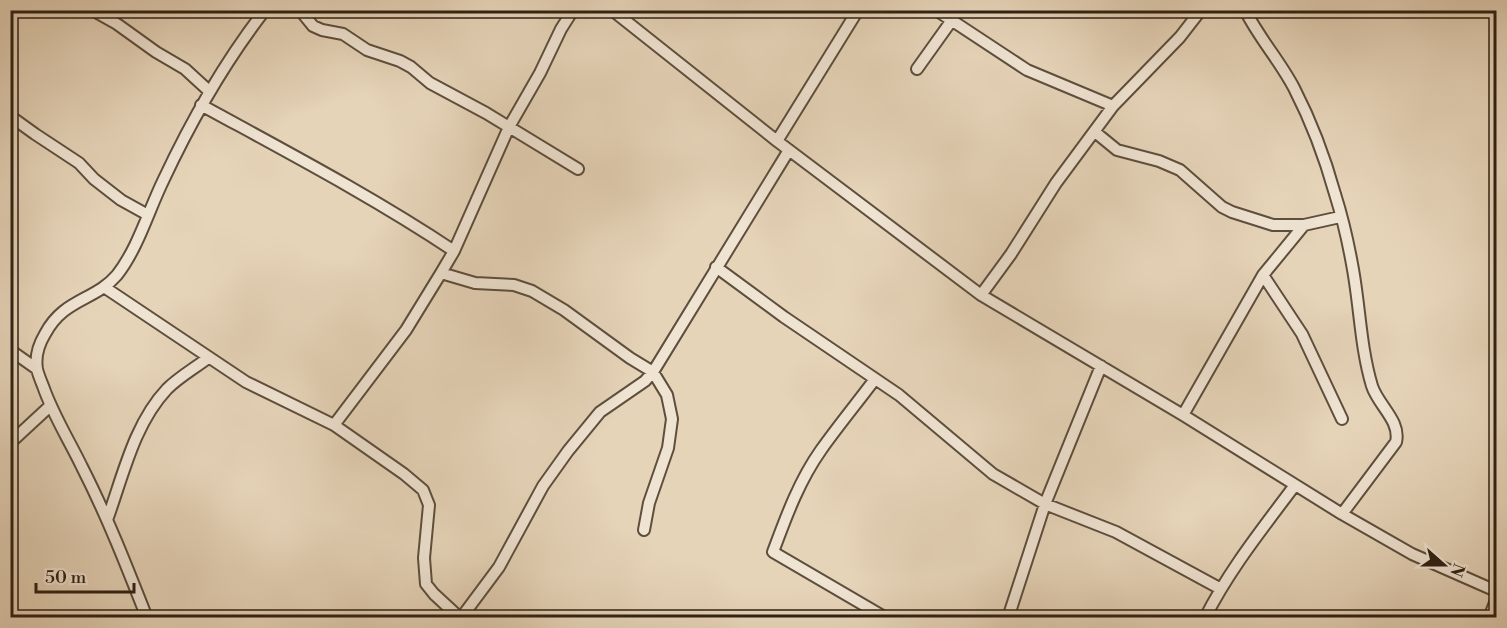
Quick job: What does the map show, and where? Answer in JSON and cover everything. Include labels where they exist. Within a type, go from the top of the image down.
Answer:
[{"type":"street","points":[[92,10],[185,69],[209,91]]},
{"type":"street","points":[[147,618],[107,520],[50,406],[37,369],[39,344],[52,319],[74,302],[104,287],[116,276],[128,258],[201,105],[233,51],[265,10]]},
{"type":"street","points":[[300,10],[313,26],[343,34],[367,50],[400,60],[430,83],[578,169]]},
{"type":"street","points":[[334,425],[406,330],[454,251],[509,127],[540,73],[561,28],[573,10]]},
{"type":"street","points":[[612,10],[777,141],[981,294],[1342,514],[1412,554],[1497,591]]},
{"type":"street","points":[[777,141],[858,10]]},
{"type":"street","points":[[936,10],[1028,70],[1113,106]]},
{"type":"street","points":[[981,294],[1011,254],[1056,183],[1113,106],[1180,37],[1201,10]]},
{"type":"street","points":[[1245,10],[1293,86],[1332,184],[1352,265],[1359,325],[1372,386],[1398,433],[1396,442],[1342,514]]},
{"type":"street","points":[[917,69],[952,20]]},
{"type":"street","points":[[201,105],[320,170],[410,222],[454,251]]},
{"type":"street","points":[[10,116],[79,163],[94,179],[122,200],[148,215]]},
{"type":"street","points":[[1095,132],[1117,150],[1159,161],[1180,170],[1222,207],[1232,212],[1273,225],[1304,225],[1340,217]]},
{"type":"street","points":[[104,287],[246,382],[334,425],[423,490],[429,505],[424,558],[426,584],[461,618],[499,567],[543,486],[568,451],[600,412],[645,381],[653,372],[789,150]]},
{"type":"street","points":[[1183,415],[1263,275],[1304,225]]},
{"type":"street","points":[[716,267],[784,317],[899,395],[993,474],[1045,504],[1116,532],[1221,589]]},
{"type":"street","points":[[441,273],[475,283],[514,285],[532,291],[564,310],[653,372],[667,395],[672,419],[668,448],[649,503],[644,530]]},
{"type":"street","points":[[1263,275],[1302,334],[1342,419]]},
{"type":"street","points":[[10,350],[37,369]]},
{"type":"street","points":[[107,520],[135,442],[151,410],[168,388],[208,358]]},
{"type":"street","points":[[1008,618],[1045,504],[1101,366]]},
{"type":"street","points":[[875,379],[820,451],[790,504],[773,552],[886,618]]},
{"type":"street","points":[[10,443],[50,406]]},
{"type":"street","points":[[1205,618],[1245,552],[1295,485]]},
{"type":"street","points":[[1489,618],[1497,600]]}]
